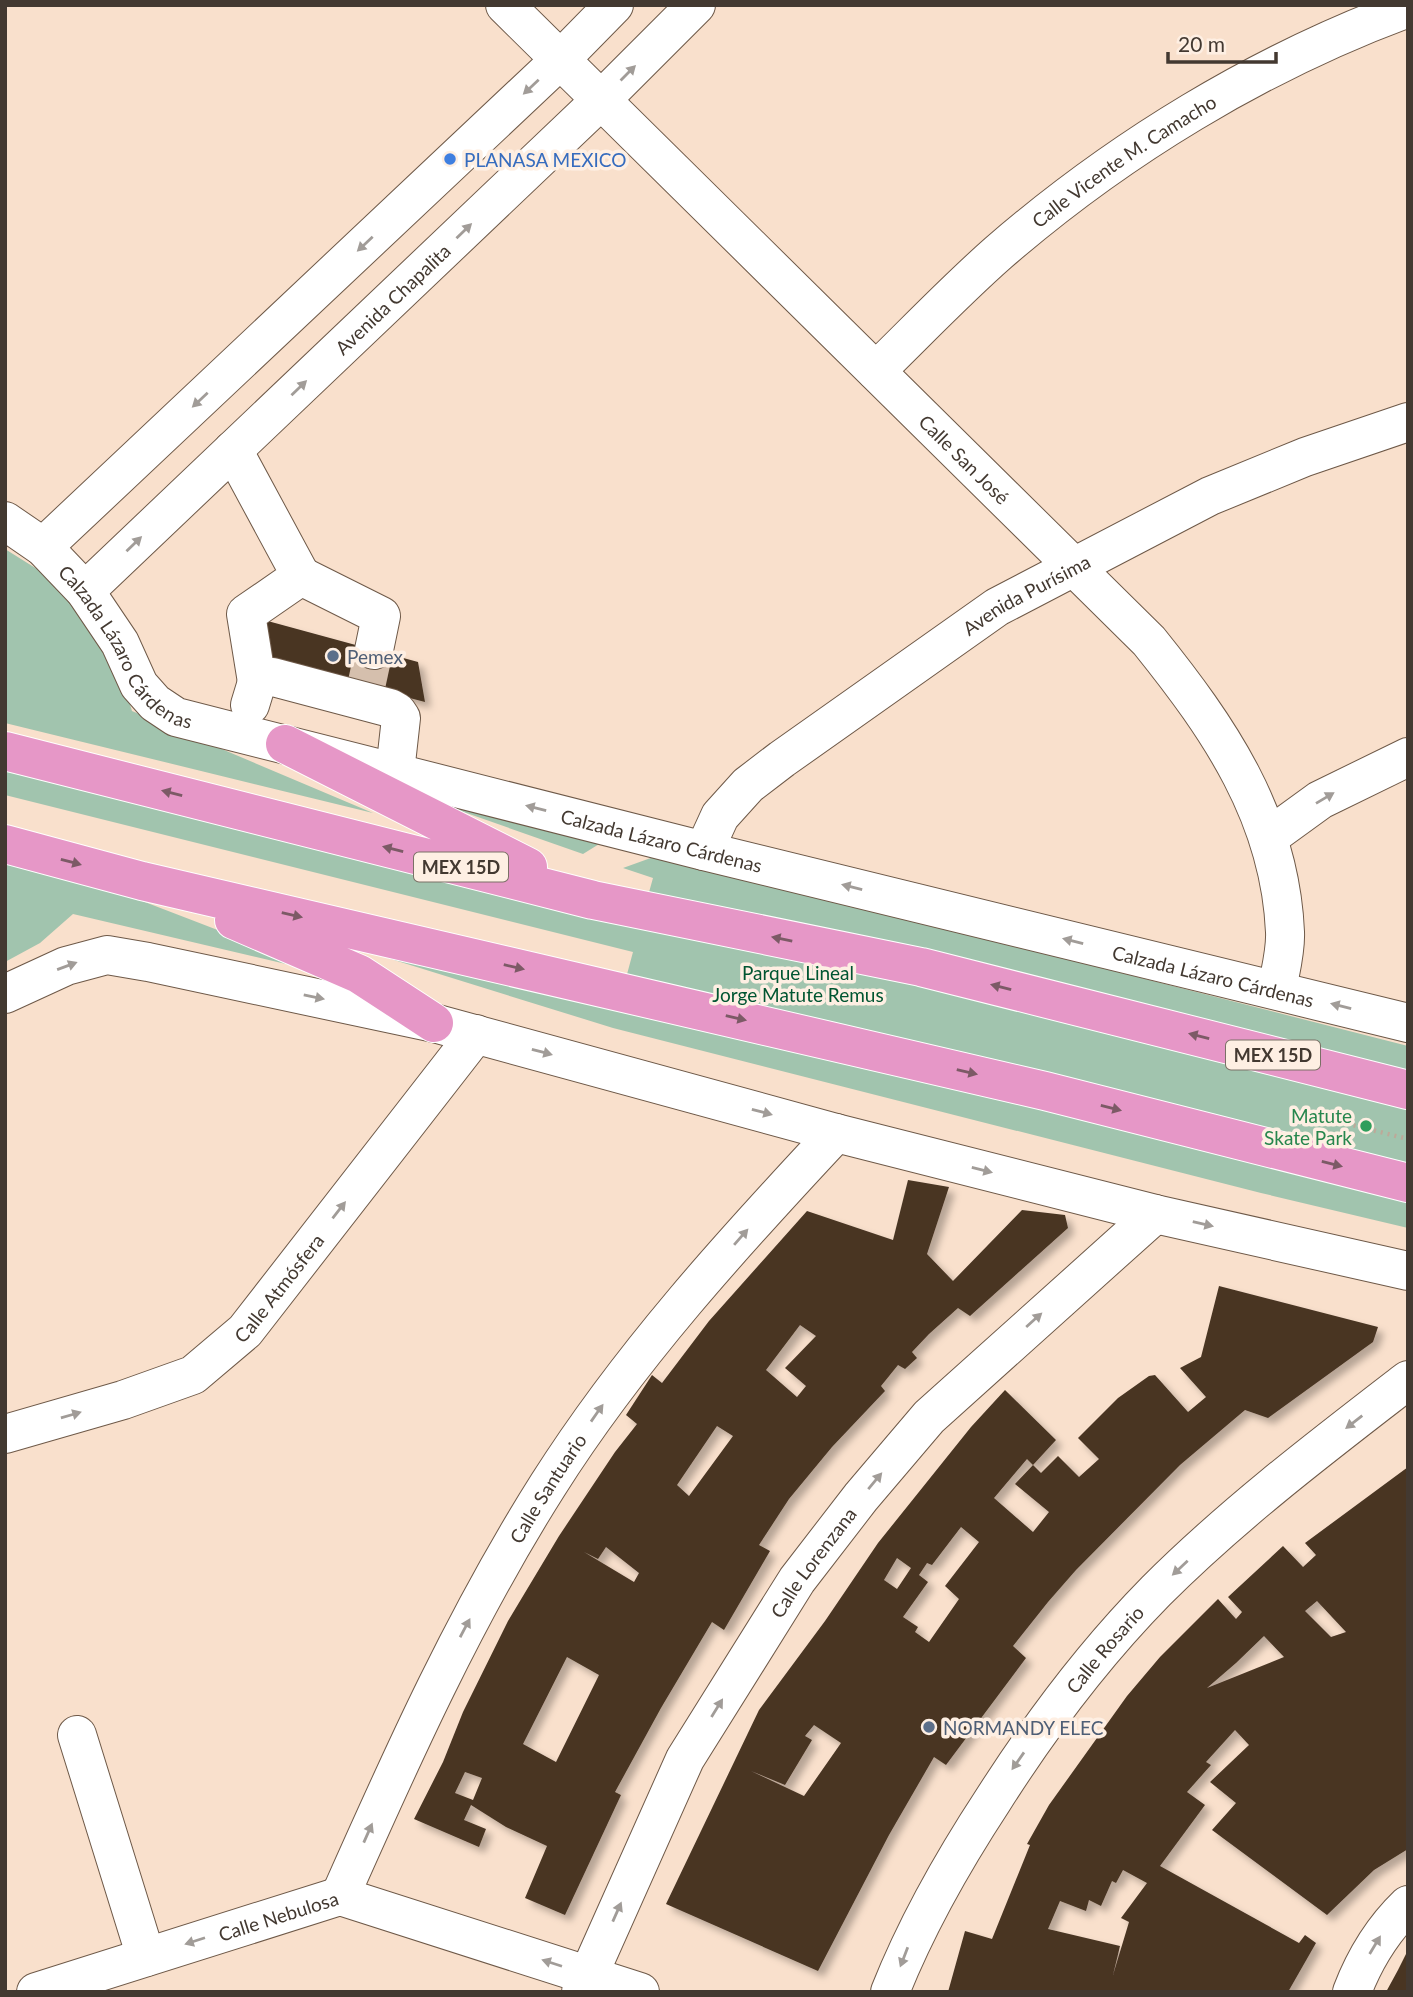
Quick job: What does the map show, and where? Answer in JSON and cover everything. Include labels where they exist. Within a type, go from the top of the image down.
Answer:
[{"type":"highway","points":[[285,744],[593,900]]},
{"type":"highway","name":"MEX 15D","points":[[5,751],[593,900],[920,967],[1408,1090]]},
{"type":"highway","points":[[5,844],[142,881],[900,1056],[1408,1183]]},
{"type":"highway","points":[[142,881],[359,974],[434,1023]]},
{"type":"street","name":"Calle San José","points":[[505,5],[1149,640],[1190,691],[1223,741],[1269,837],[1286,934],[1277,990]]},
{"type":"street","points":[[43,547],[560,60],[614,5]]},
{"type":"street","name":"Avenida Chapalita","points":[[85,591],[601,100],[696,5]]},
{"type":"street","name":"Calle Vicente M. Camacho","points":[[876,371],[997,254],[1049,211],[1138,148],[1217,97],[1364,24],[1408,8]]},
{"type":"street","name":"Avenida Purísima","points":[[704,851],[720,816],[748,785],[782,758],[997,607],[1210,496],[1305,457],[1408,422]]},
{"type":"street","points":[[233,450],[301,576],[381,616],[374,650]]},
{"type":"street","name":"Calzada Lázaro Cárdenas","points":[[5,521],[43,547],[85,591],[120,643],[139,685],[155,704],[176,717],[704,851],[1408,1023]]},
{"type":"street","points":[[244,734],[257,682],[246,614],[301,576]]},
{"type":"street","points":[[257,682],[264,677],[273,677],[365,694],[397,712],[401,718],[395,772]]},
{"type":"street","points":[[1269,837],[1320,800],[1408,757]]},
{"type":"street","points":[[5,994],[66,966],[107,955],[162,964],[434,1023],[836,1133],[1155,1214],[1408,1271]]},
{"type":"street","name":"Calle Atmósfera","points":[[5,1434],[123,1400],[193,1375],[245,1331],[476,1034]]},
{"type":"street","name":"Calle Santuario","points":[[340,1896],[416,1724],[499,1565],[549,1483],[603,1404],[657,1336],[770,1203],[836,1133]]},
{"type":"street","name":"Calle Lorenzana","points":[[585,1983],[685,1759],[797,1580],[861,1497],[929,1417],[1155,1214]]},
{"type":"street","name":"Calle Rosario","points":[[890,1992],[908,1946],[959,1852],[1014,1766],[1071,1687],[1155,1592],[1206,1544],[1291,1471],[1408,1380]]},
{"type":"street","points":[[77,1735],[146,1957]]},
{"type":"street","name":"Calle Nebulosa","points":[[36,1992],[340,1896],[585,1983],[640,1992]]},
{"type":"street","points":[[1352,1992],[1361,1969],[1388,1925],[1408,1905]]},
{"type":"path","points":[[1340,1122],[1408,1139]]},
{"type":"green space","points":[[5,549],[53,579],[118,665],[132,711],[373,813],[5,723]]},
{"type":"green space","name":"Parque Lineal Jorge Matute Remus","points":[[5,770],[639,928],[653,878],[623,868],[659,855],[1408,1046],[1408,1228],[613,1028],[275,923],[619,1004],[633,952],[5,795]]},
{"type":"green space","points":[[415,795],[604,841],[583,854]]},
{"type":"green space","points":[[5,862],[111,889],[337,976],[73,914],[40,943],[5,962]]},
{"type":"building","name":"Pemex","points":[[264,620],[418,662],[425,702],[272,662]]},
{"type":"building","points":[[908,1180],[949,1187],[927,1254],[953,1281],[1022,1210],[1065,1215],[1068,1228],[970,1316],[958,1308],[929,1334],[912,1352],[917,1358],[905,1369],[898,1365],[881,1386],[885,1391],[832,1447],[789,1499],[759,1545],[770,1551],[724,1630],[712,1622],[615,1792],[621,1795],[565,1915],[525,1898],[547,1846],[506,1827],[471,1805],[464,1820],[486,1829],[479,1847],[414,1819],[508,1621],[559,1536],[637,1424],[626,1415],[652,1375],[662,1383],[709,1321],[807,1211],[893,1240]],"holes":[[[800,1325],[816,1336],[785,1368],[806,1386],[797,1397],[766,1370]],[[717,1426],[733,1436],[689,1496],[677,1485]],[[606,1547],[639,1573],[634,1582],[584,1552],[598,1559]],[[567,1657],[599,1675],[556,1762],[523,1744]],[[465,1772],[482,1778],[473,1800],[455,1793]]]},
{"type":"building","points":[[1219,1286],[1378,1327],[1373,1342],[1268,1418],[1245,1410],[1180,1465],[1048,1602],[1013,1646],[1026,1658],[946,1765],[934,1757],[889,1835],[818,1971],[666,1904],[759,1710],[825,1621],[878,1543],[971,1427],[1005,1390],[1056,1440],[1033,1465],[1041,1473],[1058,1456],[1079,1477],[1099,1459],[1078,1438],[1118,1398],[1149,1376],[1155,1375],[1188,1412],[1206,1397],[1180,1368],[1201,1357]],"holes":[[[1027,1459],[1033,1465],[1015,1484],[1049,1512],[1033,1532],[994,1498]],[[961,1527],[979,1542],[945,1586],[959,1599],[929,1642],[915,1632],[918,1627],[903,1617],[928,1582],[919,1575],[927,1563],[932,1565]],[[897,1558],[911,1568],[897,1589],[884,1580]],[[814,1725],[841,1743],[804,1796],[751,1771],[785,1785],[812,1740],[805,1736]]]},
{"type":"building","points":[[1408,1467],[1408,1849],[1374,1870],[1327,1915],[1212,1830],[1236,1803],[1210,1782],[1249,1745],[1235,1730],[1206,1762],[1211,1765],[1187,1792],[1205,1805],[1160,1866],[1299,1943],[1305,1935],[1316,1943],[1288,1992],[948,1992],[965,1931],[992,1939],[1030,1845],[1027,1844],[1049,1805],[1127,1696],[1160,1657],[1218,1599],[1236,1619],[1242,1612],[1228,1597],[1283,1546],[1303,1567],[1316,1555],[1305,1543]],"holes":[[[1317,1601],[1346,1632],[1331,1637],[1305,1611]],[[1264,1636],[1284,1657],[1207,1688]],[[1123,1870],[1147,1883],[1121,1918],[1129,1922],[1113,1975],[1120,1946],[1048,1929],[1060,1901],[1086,1911],[1089,1900],[1101,1906],[1112,1881],[1116,1883]]]},
{"type":"building","points":[[1408,1950],[1408,1992],[1386,1992],[1398,1970]]},
{"type":"tunnel","points":[[366,687],[374,650]]},
{"type":"place","name":"PLANASA MEXICO","points":[[450,159]]},
{"type":"place","name":"Pemex","points":[[333,656]]},
{"type":"place","name":"Matute Skate Park","points":[[1366,1126]]},
{"type":"place","name":"NORMANDY ELEC","points":[[929,1727]]}]
